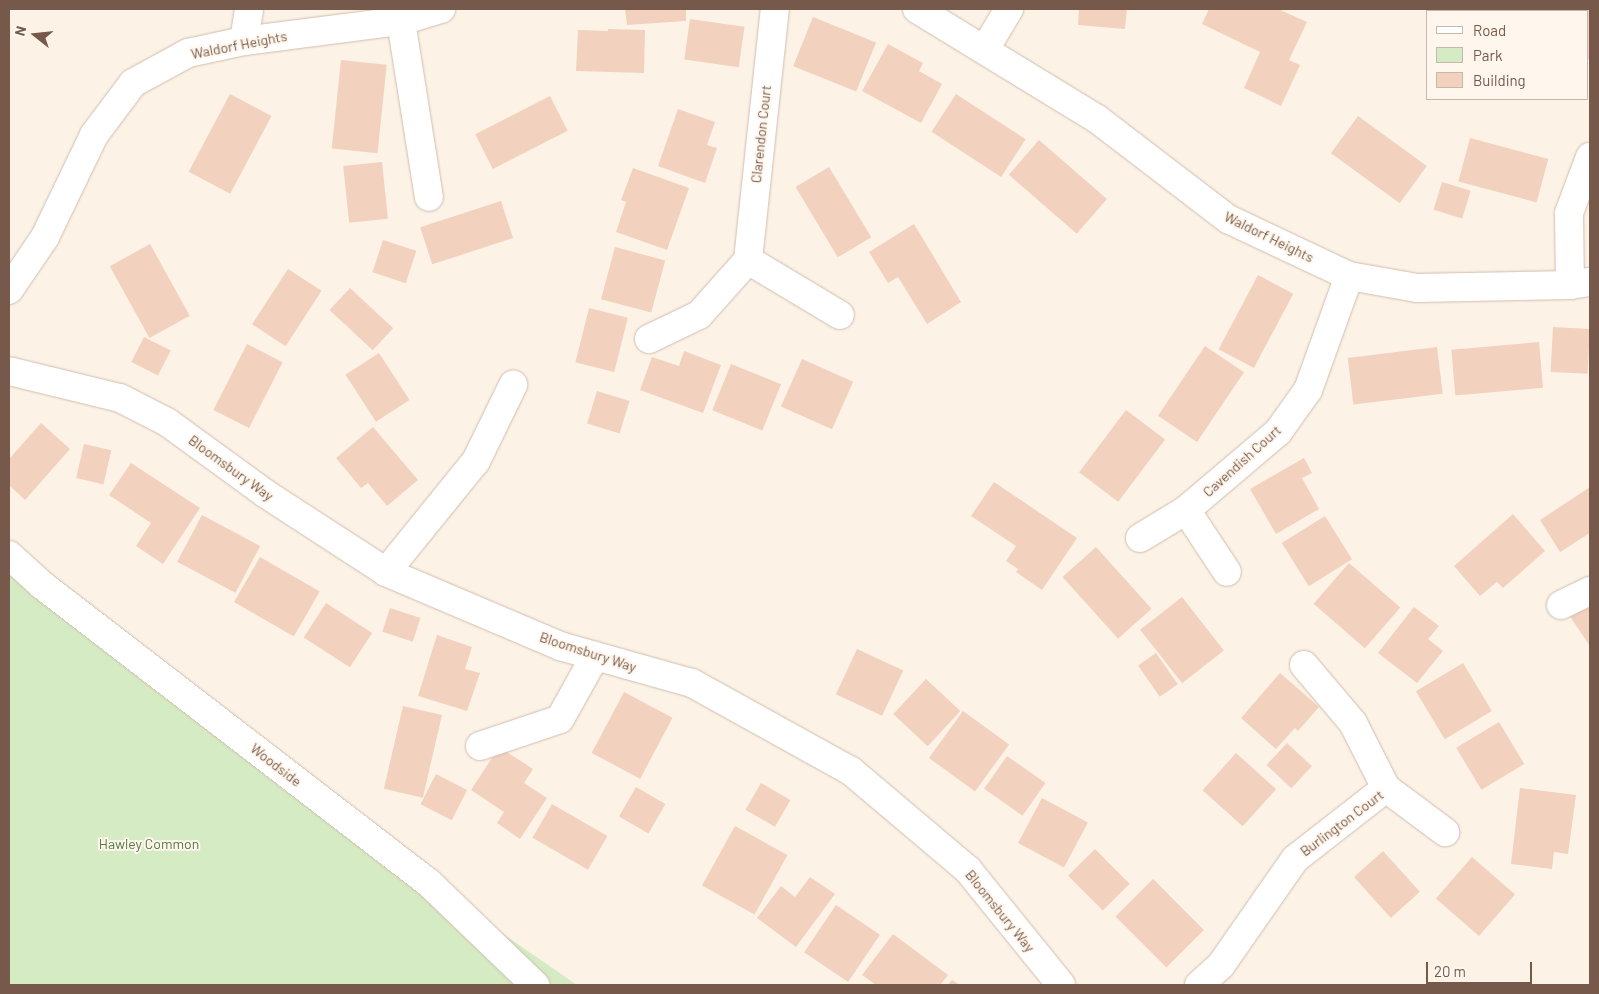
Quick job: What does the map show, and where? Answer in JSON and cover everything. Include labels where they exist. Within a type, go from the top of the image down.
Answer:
[{"type":"street","points":[[244,41],[249,9]]},
{"type":"street","name":"Waldorf Heights","points":[[9,290],[45,237],[94,135],[133,83],[188,54],[244,41],[401,21],[441,9]]},
{"type":"street","name":"Clarendon Court","points":[[748,260],[775,9]]},
{"type":"street","name":"Waldorf Heights","points":[[917,9],[1097,119],[1228,220],[1349,276],[1416,288],[1580,283]]},
{"type":"street","points":[[985,49],[1009,9]]},
{"type":"street","points":[[401,21],[429,197]]},
{"type":"street","points":[[1580,283],[1570,213],[1590,157]]},
{"type":"street","points":[[649,339],[699,315],[748,260],[840,315]]},
{"type":"street","name":"Cavendish Court","points":[[1140,538],[1186,510],[1278,432],[1308,390],[1349,276]]},
{"type":"street","name":"Bloomsbury Way","points":[[9,371],[120,398],[167,422],[266,494],[386,572],[560,646],[692,683],[851,771],[968,870],[1061,985]]},
{"type":"street","points":[[386,572],[476,461],[513,385]]},
{"type":"street","points":[[1186,510],[1227,572]]},
{"type":"street","name":"Woodside","points":[[9,555],[42,585],[428,882],[535,985]]},
{"type":"street","points":[[1561,605],[1590,591]]},
{"type":"street","points":[[480,746],[560,718],[595,656]]},
{"type":"street","points":[[1304,665],[1353,723],[1386,788]]},
{"type":"street","name":"Burlington Court","points":[[1199,985],[1221,965],[1295,859],[1386,788],[1445,832]]},
{"type":"green space","name":"Hawley Common","points":[[9,560],[428,882],[577,985],[9,985]]},
{"type":"building","points":[[625,9],[686,9],[686,21],[627,25]]},
{"type":"building","points":[[1079,9],[1127,9],[1125,29],[1078,25]]},
{"type":"building","points":[[1209,9],[1278,9],[1307,22],[1289,60],[1300,65],[1281,106],[1244,88],[1260,52],[1202,24]]},
{"type":"building","points":[[1590,9],[1589,59],[1589,10],[1574,10]]},
{"type":"building","points":[[813,17],[876,42],[856,92],[793,66]]},
{"type":"building","points":[[690,19],[744,27],[739,67],[684,60]]},
{"type":"building","points":[[608,29],[645,30],[644,73],[576,71],[578,30],[608,31]]},
{"type":"building","points":[[888,44],[923,63],[919,71],[942,84],[921,123],[862,91]]},
{"type":"building","points":[[341,60],[387,65],[377,153],[332,149]]},
{"type":"building","points":[[230,94],[271,116],[230,194],[189,172]]},
{"type":"building","points":[[956,94],[1026,139],[1001,177],[931,132]]},
{"type":"building","points":[[550,96],[568,131],[493,169],[475,134]]},
{"type":"building","points":[[678,109],[715,122],[707,145],[717,148],[705,183],[658,166]]},
{"type":"building","points":[[1358,116],[1427,166],[1400,203],[1331,153]]},
{"type":"building","points":[[1470,138],[1548,159],[1537,202],[1458,181]]},
{"type":"building","points":[[1039,140],[1107,199],[1077,234],[1009,175]]},
{"type":"building","points":[[382,162],[388,219],[349,223],[343,166]]},
{"type":"building","points":[[829,167],[871,237],[838,257],[796,187]]},
{"type":"building","points":[[633,168],[689,188],[667,250],[616,232],[626,202],[621,200]]},
{"type":"building","points":[[1442,182],[1471,191],[1462,219],[1434,210]]},
{"type":"building","points":[[501,201],[513,238],[432,264],[420,227]]},
{"type":"building","points":[[914,224],[961,302],[927,324],[898,277],[888,283],[869,252]]},
{"type":"building","points":[[383,240],[416,251],[406,283],[372,272]]},
{"type":"building","points":[[150,244],[190,316],[150,338],[110,266]]},
{"type":"building","points":[[615,247],[665,260],[651,313],[601,299]]},
{"type":"building","points":[[288,269],[322,291],[286,346],[252,324]]},
{"type":"building","points":[[1258,275],[1293,294],[1254,368],[1219,349]]},
{"type":"building","points":[[350,288],[393,328],[373,350],[330,310]]},
{"type":"building","points":[[589,308],[628,318],[614,372],[575,362]]},
{"type":"building","points":[[1553,327],[1590,329],[1588,374],[1551,372]]},
{"type":"building","points":[[144,337],[171,351],[158,376],[131,362]]},
{"type":"building","points":[[1539,342],[1543,388],[1455,395],[1451,350]]},
{"type":"building","points":[[247,344],[283,362],[249,428],[213,410]]},
{"type":"building","points":[[1205,346],[1244,372],[1197,442],[1158,416]]},
{"type":"building","points":[[1437,347],[1443,394],[1353,405],[1348,358]]},
{"type":"building","points":[[684,351],[721,365],[703,413],[640,390],[652,357],[679,366]]},
{"type":"building","points":[[379,353],[409,400],[376,422],[345,375]]},
{"type":"building","points":[[802,359],[853,382],[832,429],[781,407]]},
{"type":"building","points":[[731,364],[781,384],[762,431],[712,410]]},
{"type":"building","points":[[597,391],[630,401],[620,433],[587,424]]},
{"type":"building","points":[[1126,410],[1165,439],[1118,502],[1079,472]]},
{"type":"building","points":[[41,423],[70,449],[25,500],[9,485],[9,459]]},
{"type":"building","points":[[373,427],[418,480],[387,506],[368,483],[361,488],[336,458]]},
{"type":"building","points":[[84,444],[111,450],[103,484],[76,478]]},
{"type":"building","points":[[1304,458],[1312,473],[1302,478],[1319,509],[1276,534],[1250,489]]},
{"type":"building","points":[[131,463],[200,508],[163,564],[136,546],[151,523],[109,495]]},
{"type":"building","points":[[994,482],[1077,538],[1042,590],[1016,572],[1018,569],[1006,561],[1016,546],[971,516]]},
{"type":"building","points":[[1590,487],[1590,533],[1560,552],[1540,520]]},
{"type":"building","points":[[1513,514],[1545,551],[1503,588],[1497,582],[1480,596],[1454,566]]},
{"type":"building","points":[[202,515],[260,546],[235,593],[177,562]]},
{"type":"building","points":[[1325,516],[1352,559],[1309,586],[1282,543]]},
{"type":"building","points":[[1096,547],[1152,609],[1118,639],[1063,577]]},
{"type":"building","points":[[260,557],[320,592],[294,637],[234,602]]},
{"type":"building","points":[[1349,563],[1400,608],[1365,648],[1314,604]]},
{"type":"building","points":[[1182,597],[1224,651],[1182,683],[1140,630]]},
{"type":"building","points":[[1590,600],[1590,646],[1569,615]]},
{"type":"building","points":[[326,603],[372,633],[350,667],[304,637]]},
{"type":"building","points":[[1414,607],[1439,626],[1428,639],[1443,651],[1417,683],[1378,653]]},
{"type":"building","points":[[390,608],[420,618],[413,642],[382,632]]},
{"type":"building","points":[[437,635],[472,647],[465,669],[480,673],[467,711],[418,696]]},
{"type":"building","points":[[857,649],[903,671],[882,716],[836,694]]},
{"type":"building","points":[[1156,653],[1178,684],[1160,697],[1138,666]]},
{"type":"building","points":[[1463,663],[1492,711],[1445,739],[1416,691]]},
{"type":"building","points":[[1280,673],[1319,707],[1298,731],[1295,728],[1276,749],[1241,718]]},
{"type":"building","points":[[926,679],[960,711],[928,746],[893,714]]},
{"type":"building","points":[[624,692],[673,718],[640,779],[592,753]]},
{"type":"building","points":[[403,706],[442,715],[423,798],[384,789]]},
{"type":"building","points":[[963,711],[1009,745],[975,791],[929,758]]},
{"type":"building","points":[[1499,722],[1524,764],[1481,790],[1456,748]]},
{"type":"building","points":[[1287,743],[1312,766],[1291,788],[1267,765]]},
{"type":"building","points":[[499,747],[533,769],[524,783],[547,798],[520,839],[497,823],[504,812],[471,790]]},
{"type":"building","points":[[1236,753],[1276,789],[1243,826],[1203,790]]},
{"type":"building","points":[[1007,756],[1046,783],[1023,816],[984,789]]},
{"type":"building","points":[[436,774],[467,790],[452,820],[421,804]]},
{"type":"building","points":[[761,783],[790,800],[775,827],[746,810]]},
{"type":"building","points":[[636,787],[665,804],[648,833],[619,816]]},
{"type":"building","points":[[1520,788],[1576,795],[1568,854],[1554,852],[1552,869],[1511,864]]},
{"type":"building","points":[[1042,798],[1088,822],[1064,867],[1018,843]]},
{"type":"building","points":[[552,804],[607,836],[588,870],[532,838]]},
{"type":"building","points":[[735,826],[787,855],[755,915],[702,885]]},
{"type":"building","points":[[1095,849],[1130,884],[1103,911],[1068,876]]},
{"type":"building","points":[[1383,851],[1420,892],[1391,918],[1354,877]]},
{"type":"building","points":[[1472,857],[1515,894],[1479,936],[1436,899]]},
{"type":"building","points":[[810,877],[835,894],[796,947],[757,918],[781,886],[795,897]]},
{"type":"building","points":[[1153,879],[1204,930],[1166,967],[1116,916]]},
{"type":"building","points":[[836,905],[880,935],[848,982],[804,952]]},
{"type":"building","points":[[893,934],[948,975],[940,985],[876,985],[862,975]]},
{"type":"building","points":[[952,980],[960,985],[948,985]]}]
